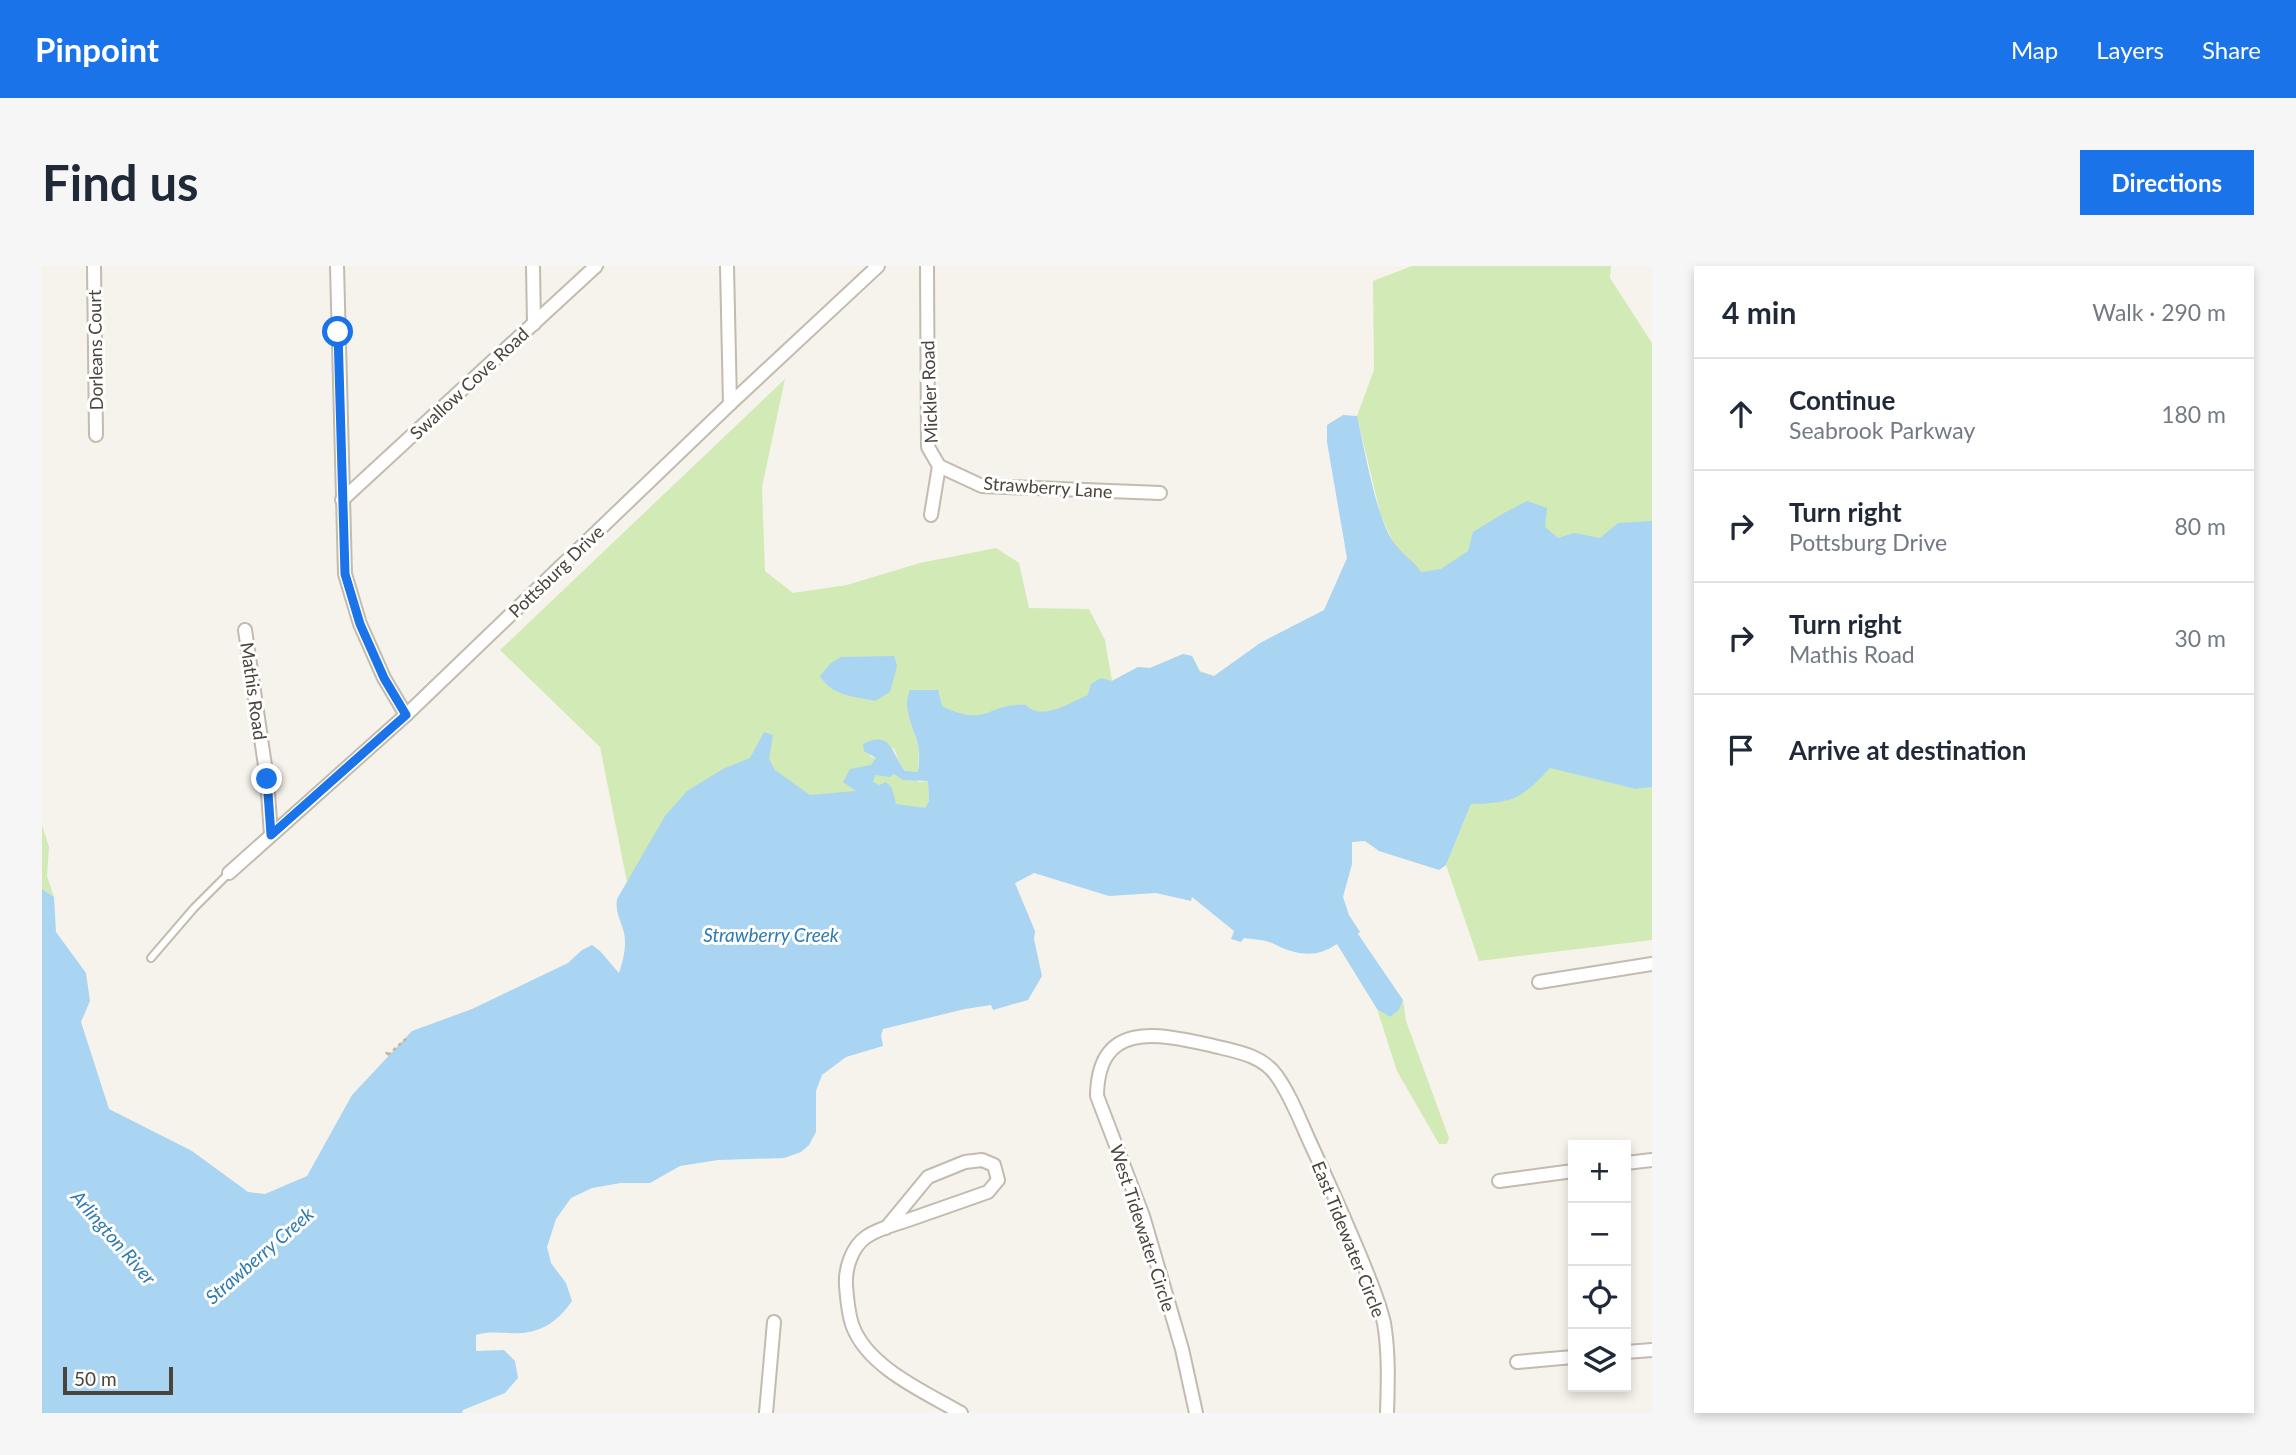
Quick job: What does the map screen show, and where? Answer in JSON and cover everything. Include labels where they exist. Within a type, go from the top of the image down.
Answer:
[{"type":"street","name":"Dorleans Court","points":[[94,266],[96,435]]},
{"type":"street","points":[[337,266],[345,574],[360,624],[384,678],[406,715]]},
{"type":"street","points":[[533,266],[534,324]]},
{"type":"street","name":"Swallow Cove Road","points":[[342,500],[596,266]]},
{"type":"street","points":[[727,266],[730,404]]},
{"type":"street","name":"Pottsburg Drive","points":[[229,873],[406,715],[878,266]]},
{"type":"street","name":"Mickler Road","points":[[927,266],[928,447],[939,466],[931,515]]},
{"type":"street","name":"Strawberry Lane","points":[[939,466],[982,486],[1160,493]]},
{"type":"street","name":"Mathis Road","points":[[245,630],[267,779],[271,835]]},
{"type":"street","points":[[1539,982],[1652,964]]},
{"type":"street","name":"West Tidewater Circle","points":[[1196,1413],[1182,1349],[1143,1216],[1097,1096],[1097,1076],[1104,1058],[1113,1047],[1128,1039],[1147,1035],[1182,1039],[1246,1054],[1265,1063],[1275,1073]]},
{"type":"street","name":"East Tidewater Circle","points":[[1275,1073],[1338,1204],[1384,1322],[1388,1374],[1387,1413]]},
{"type":"street","points":[[886,1228],[928,1177],[965,1162],[982,1160],[994,1166],[998,1180],[988,1192],[865,1238],[851,1256],[846,1279],[847,1301],[853,1328],[865,1348],[910,1385],[961,1413]]},
{"type":"street","points":[[1631,1162],[1652,1160]]},
{"type":"street","points":[[1499,1181],[1568,1172]]},
{"type":"street","points":[[766,1413],[774,1322]]},
{"type":"street","points":[[1631,1352],[1652,1350]]},
{"type":"street","points":[[1517,1362],[1568,1357]]},
{"type":"lane","points":[[151,958],[194,908],[229,873]]},
{"type":"path","points":[[388,1055],[409,1036]]},
{"type":"green space","points":[[1412,266],[1611,266],[1610,278],[1652,343],[1652,601],[1444,633],[1381,516],[1357,416],[1374,370],[1373,281]]},
{"type":"green space","points":[[785,379],[762,487],[765,571],[793,593],[847,585],[920,563],[996,548],[1019,563],[1029,608],[1089,609],[1105,640],[1112,681],[1138,667],[1150,668],[1183,654],[1192,656],[1200,671],[1214,676],[1093,693],[1057,723],[908,714],[919,747],[918,772],[906,772],[894,748],[869,756],[886,761],[919,782],[928,781],[929,801],[925,808],[627,882],[600,747],[500,650]],"holes":[[[897,666],[893,677],[821,676]]]},
{"type":"green space","points":[[1467,746],[1636,789],[1652,787],[1652,940],[1479,961],[1446,865],[1471,804]]},
{"type":"green space","points":[[42,825],[49,847],[47,876],[54,897],[42,889]]},
{"type":"green space","points":[[1403,1000],[1406,1021],[1449,1138],[1447,1144],[1439,1144],[1397,1071],[1377,1009],[1390,1017],[1399,1010]]},
{"type":"water","name":"Strawberry Creek","points":[[1343,415],[1357,416],[1372,483],[1388,534],[1421,572],[1441,569],[1468,551],[1473,532],[1527,501],[1547,508],[1545,527],[1558,538],[1574,533],[1600,538],[1618,523],[1652,521],[1652,787],[1636,789],[1550,768],[1524,793],[1516,797],[1471,804],[1446,865],[1439,870],[1379,851],[1365,841],[1352,842],[1352,864],[1343,897],[1349,915],[1360,932],[1358,934],[1403,1000],[1399,1010],[1390,1017],[1377,1009],[1337,944],[1321,952],[1305,954],[1262,940],[1244,938],[1241,942],[1231,939],[1234,931],[1192,897],[1191,901],[1156,893],[1109,896],[1034,873],[1015,883],[1035,931],[1034,939],[1042,976],[1028,1000],[993,1010],[991,1005],[965,1009],[883,1029],[883,1046],[846,1057],[822,1075],[816,1091],[816,1132],[809,1145],[801,1152],[784,1158],[718,1160],[680,1166],[650,1183],[621,1183],[592,1188],[571,1198],[556,1219],[547,1247],[551,1263],[566,1283],[572,1301],[556,1319],[537,1330],[476,1335],[476,1351],[504,1350],[515,1361],[518,1378],[505,1393],[463,1410],[462,1413],[42,1413],[42,889],[54,897],[56,932],[86,973],[90,1001],[81,1022],[109,1109],[192,1151],[248,1192],[265,1194],[307,1176],[352,1095],[412,1031],[472,1009],[568,963],[592,945],[619,973],[625,943],[617,899],[665,816],[687,791],[723,769],[750,758],[764,732],[773,735],[769,759],[775,770],[810,795],[856,791],[843,782],[850,769],[871,765],[876,758],[864,751],[863,744],[873,740],[886,742],[905,771],[918,772],[919,747],[907,704],[910,690],[938,690],[942,706],[969,715],[979,715],[1013,705],[1026,705],[1040,712],[1048,711],[1088,695],[1091,684],[1101,678],[1112,681],[1138,667],[1150,668],[1183,654],[1192,656],[1200,672],[1214,676],[1260,643],[1324,610],[1347,558],[1327,442],[1327,425]],"holes":[[[894,774],[903,780],[928,781],[929,801],[925,808],[896,804],[892,788],[886,782],[879,785],[873,782],[875,775],[890,777]]]},
{"type":"water","points":[[894,656],[897,666],[890,692],[875,701],[837,691],[820,676],[831,663],[841,657]]},
{"type":"route","points":[[267,779],[271,835],[406,715],[384,678],[360,624],[345,574],[338,332]]},
{"type":"water label","name":"Arlington River","points":[[114,1237]]}]
